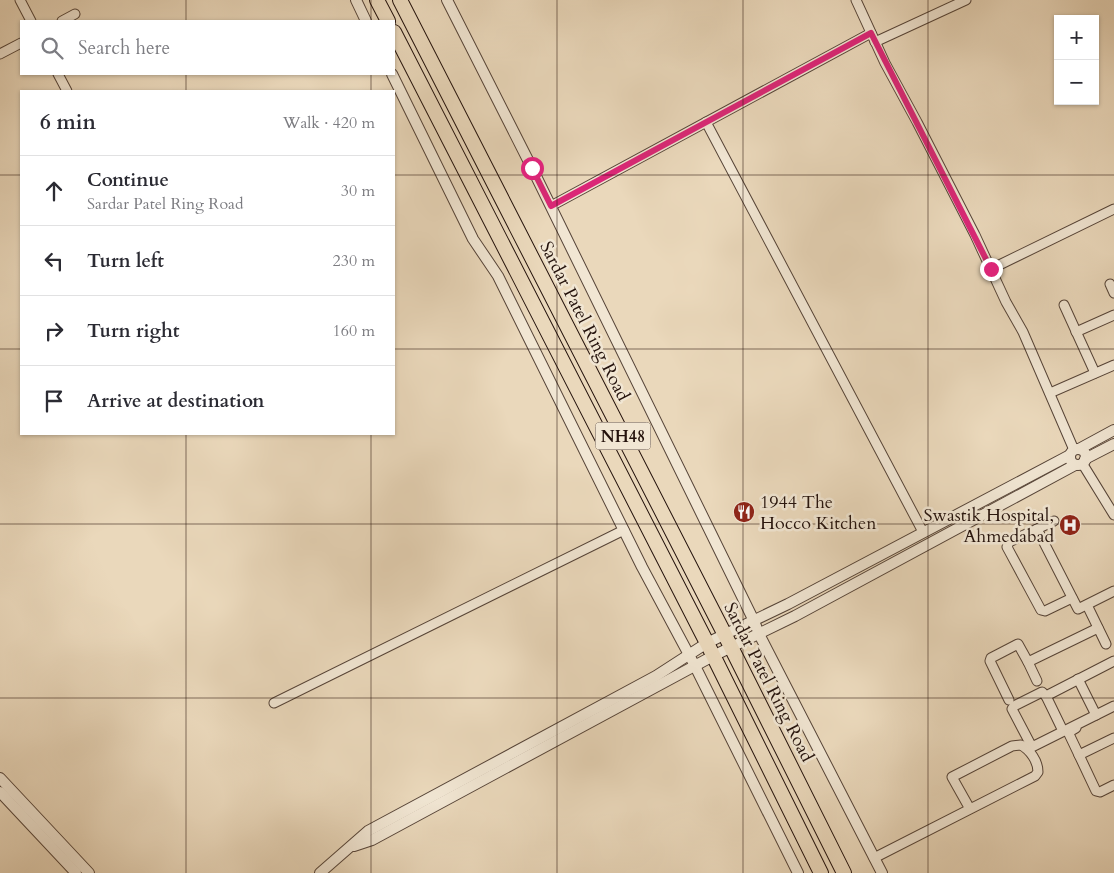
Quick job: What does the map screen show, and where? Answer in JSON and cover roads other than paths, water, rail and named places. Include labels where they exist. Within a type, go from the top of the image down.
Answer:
[{"type":"highway","points":[[378,0],[388,20]]},
{"type":"highway","name":"Sardar Patel Ring Road","points":[[400,0],[725,635],[844,873]]},
{"type":"highway","name":"Sardar Patel Ring Road","points":[[395,34],[708,643],[821,873]]},
{"type":"street","points":[[20,0],[30,20]]},
{"type":"street","points":[[356,0],[366,20]]},
{"type":"street","name":"Sardar Patel Ring Road","points":[[448,0],[551,206],[759,634],[882,873]]},
{"type":"street","points":[[856,0],[875,42],[1023,332],[1074,451],[1071,462],[1081,462]]},
{"type":"street","points":[[875,42],[947,4],[966,0]]},
{"type":"street","points":[[64,20],[75,14]]},
{"type":"street","points":[[551,206],[871,33]]},
{"type":"street","points":[[0,54],[20,44]]},
{"type":"street","points":[[59,75],[66,90]]},
{"type":"street","points":[[392,75],[473,239],[498,276],[624,530],[696,666],[798,873]]},
{"type":"street","points":[[706,122],[923,532]]},
{"type":"street","points":[[991,269],[1114,209]]},
{"type":"street","points":[[1110,284],[1114,293]]},
{"type":"street","points":[[1064,305],[1095,373]]},
{"type":"street","points":[[1076,332],[1114,315]]},
{"type":"street","points":[[1050,393],[1114,365]]},
{"type":"street","points":[[320,873],[368,830],[656,676],[708,643],[754,621],[1114,430]]},
{"type":"street","points":[[350,847],[372,840],[713,656],[731,649],[1114,444]]},
{"type":"street","points":[[1074,451],[1084,452],[1081,462],[1114,515]]},
{"type":"street","points":[[1054,521],[1009,542],[1007,547],[1039,609],[1045,611],[1072,598]]},
{"type":"street","points":[[1037,529],[1078,609],[1114,591]]},
{"type":"street","points":[[274,703],[624,530]]},
{"type":"street","points":[[1087,605],[1106,644]]},
{"type":"street","points":[[1028,662],[1098,628]]},
{"type":"street","points":[[1009,700],[990,659],[1018,644],[1037,681]]},
{"type":"street","points":[[1046,696],[1114,660]]},
{"type":"street","points":[[1078,679],[1096,715]]},
{"type":"street","points":[[1064,731],[1046,696],[1042,692],[1014,706],[1013,710],[1032,747],[1064,731],[1114,706]]},
{"type":"street","points":[[1114,710],[1069,732],[1096,791],[1100,792],[1114,785]]},
{"type":"street","points":[[1080,755],[1114,738]]},
{"type":"street","points":[[874,858],[1035,776],[1038,772],[1038,765],[1027,748],[1021,744],[1012,746],[952,777],[970,809]]},
{"type":"street","points":[[0,778],[87,872]]},
{"type":"street","points":[[0,792],[76,873]]},
{"type":"place","name":"1944 The Hocco Kitchen","points":[[744,512]]},
{"type":"place","name":"Swastik Hospital, Ahmedabad","points":[[1070,525]]}]
